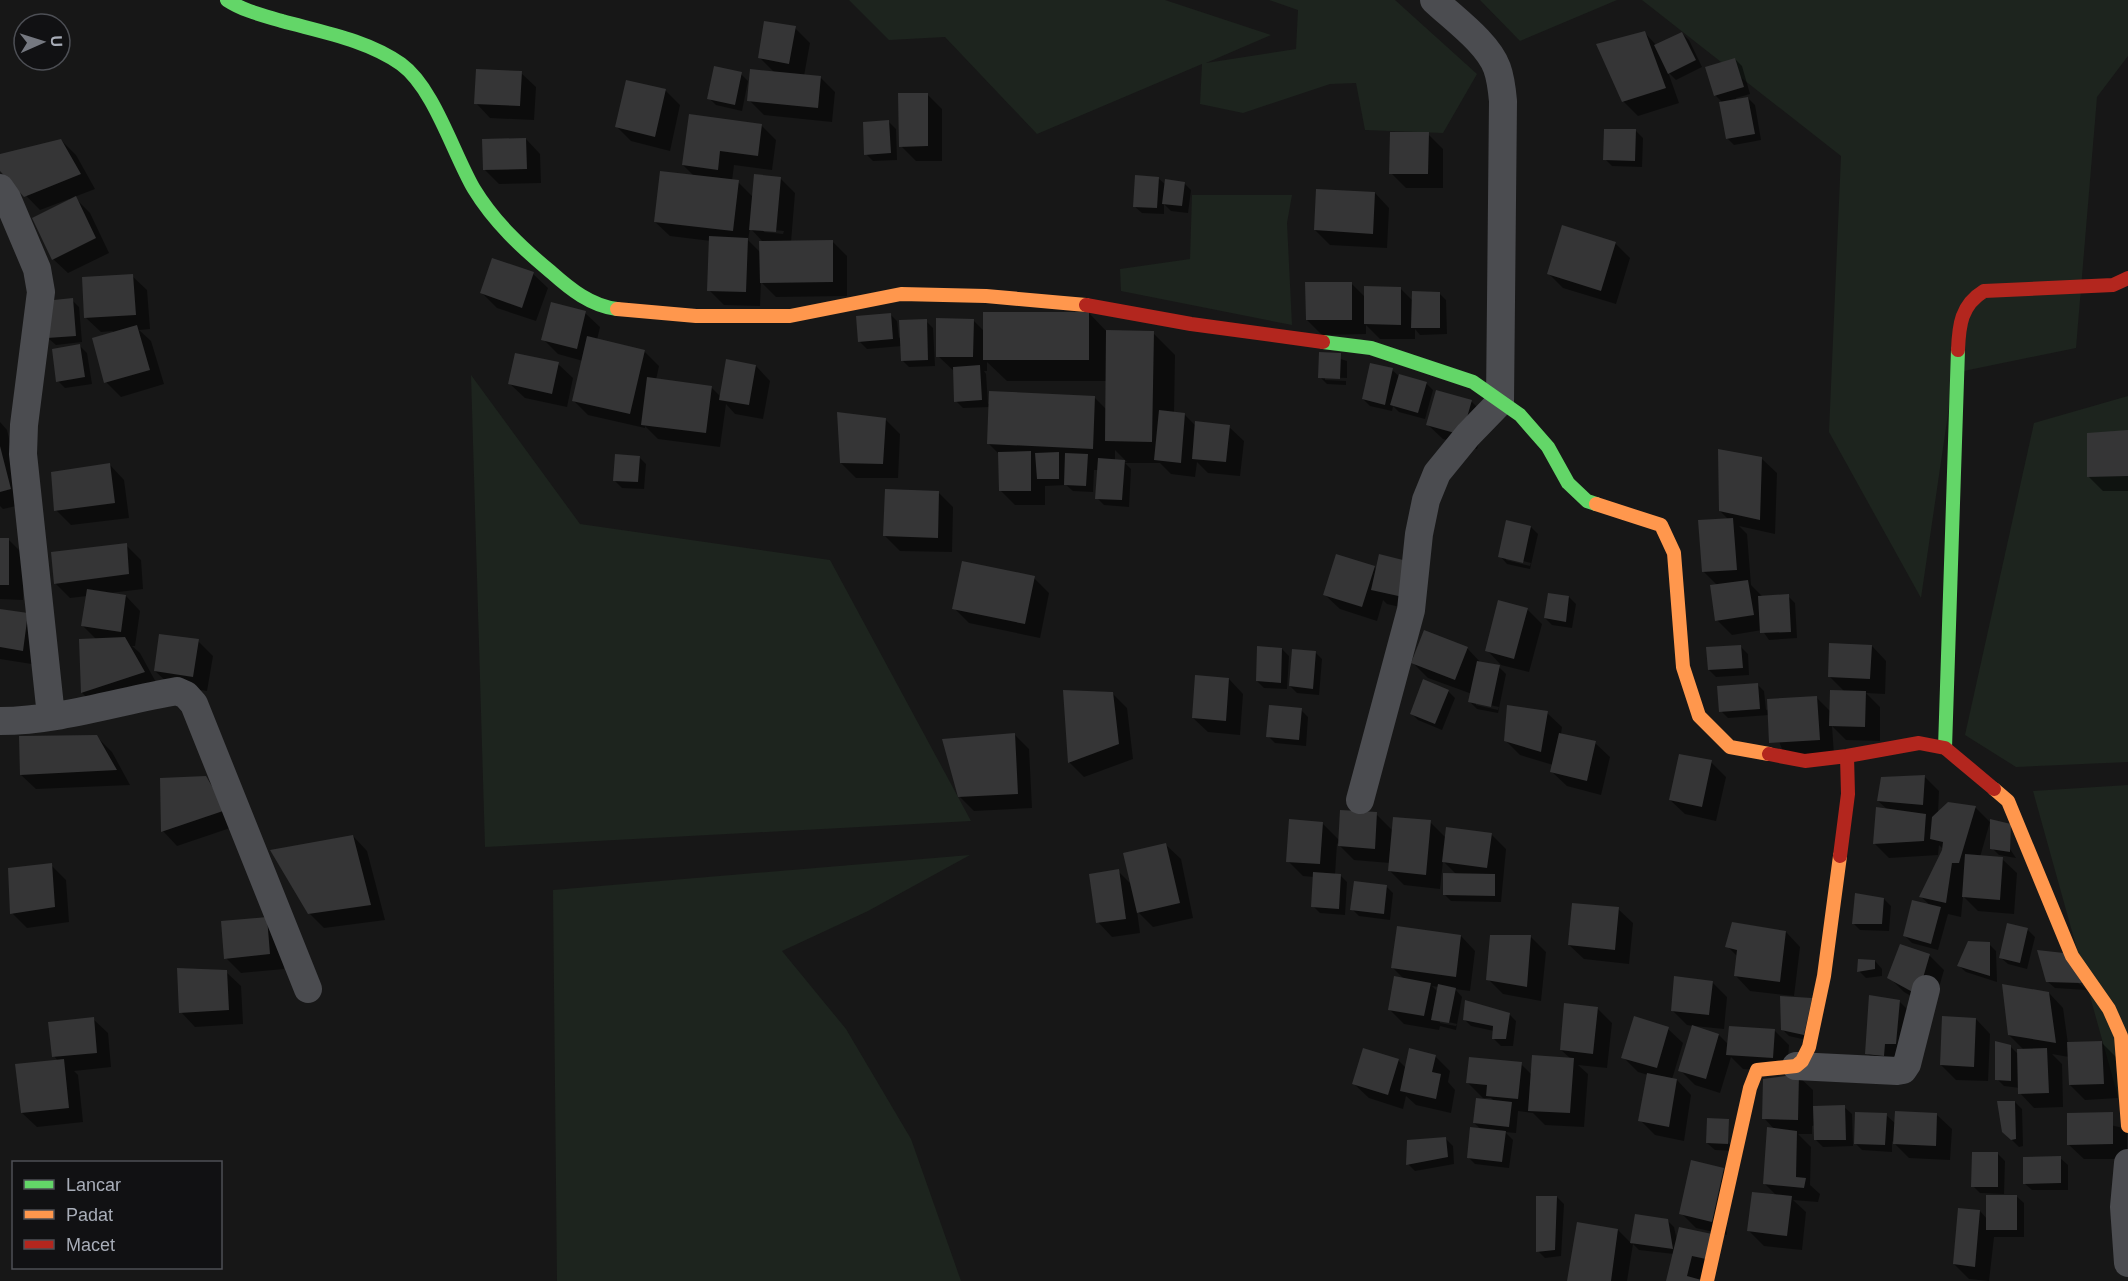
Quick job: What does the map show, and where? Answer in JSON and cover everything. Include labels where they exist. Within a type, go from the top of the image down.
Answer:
[{"type":"street","points":[[227,0],[243,10],[345,38],[380,52],[402,65],[421,83],[474,189],[498,223],[529,254],[570,289],[588,300],[611,308],[696,316],[790,316],[901,294],[986,296],[1077,303],[1191,324],[1371,348],[1473,382],[1527,423],[1548,447],[1568,483],[1587,501],[1661,525],[1674,553],[1683,667],[1698,716],[1730,747],[1805,761],[1919,743],[1944,748],[2008,801],[2072,956],[2109,1009],[2121,1036],[2128,1126]]},
{"type":"street","points":[[1360,800],[1409,620],[1419,534],[1426,500],[1437,473],[1468,435],[1500,402],[1503,101],[1501,82],[1487,49],[1434,0]]},
{"type":"street","points":[[0,188],[7,198],[37,270],[41,292],[23,454],[51,716]]},
{"type":"street","points":[[1944,748],[1959,327],[1963,311],[1973,298],[1984,291],[2113,285],[2128,278]]},
{"type":"street","points":[[0,721],[22,721],[177,691],[186,695],[194,704],[308,989]]},
{"type":"street","points":[[1796,1066],[1802,1062],[1809,1047],[1824,976],[1848,794],[1847,756]]},
{"type":"street","points":[[1707,1281],[1750,1088],[1757,1070],[1796,1066],[1903,1070],[1907,1064],[1926,989]]},
{"type":"street","points":[[2128,1163],[2124,1208],[2128,1263]]},
{"type":"shaded area","points":[[849,0],[1165,0],[1271,35],[1206,63],[1296,49],[1298,10],[1269,0],[1395,0],[1477,74],[1443,133],[1365,130],[1356,83],[1330,84],[1243,113],[1200,104],[1202,64],[1037,134],[945,37],[889,40]]},
{"type":"shaded area","points":[[1480,0],[1617,0],[1520,41]]},
{"type":"shaded area","points":[[1642,0],[2128,0],[2128,56],[2097,97],[2076,348],[1954,373],[1921,598],[1829,432],[1841,156]]},
{"type":"shaded area","points":[[1192,195],[1292,195],[1287,223],[1292,325],[1121,291],[1120,269],[1190,259]]},
{"type":"shaded area","points":[[471,375],[580,524],[830,560],[971,821],[485,847]]},
{"type":"shaded area","points":[[2128,396],[2128,762],[2016,767],[1965,735],[2034,423]]},
{"type":"shaded area","points":[[2128,785],[2128,1133],[2033,791]]},
{"type":"shaded area","points":[[970,855],[868,911],[782,951],[846,1029],[911,1139],[961,1281],[557,1281],[553,890]]},
{"type":"building","points":[[764,21],[796,26],[789,64],[758,58]]},
{"type":"building","points":[[1645,31],[1666,88],[1622,102],[1596,44]]},
{"type":"building","points":[[1682,32],[1696,60],[1668,74],[1654,45]]},
{"type":"building","points":[[1735,58],[1744,87],[1714,96],[1705,67]]},
{"type":"building","points":[[714,66],[742,72],[735,105],[707,99]]},
{"type":"building","points":[[476,69],[522,71],[520,106],[474,104]]},
{"type":"building","points":[[750,69],[821,76],[818,108],[747,101]]},
{"type":"building","points":[[626,80],[666,89],[655,137],[615,127]]},
{"type":"building","points":[[898,93],[928,93],[928,146],[899,147]]},
{"type":"building","points":[[1748,97],[1755,134],[1726,139],[1719,102]]},
{"type":"building","points":[[689,114],[762,124],[758,156],[720,151],[718,170],[682,165]]},
{"type":"building","points":[[889,120],[891,153],[864,155],[863,122]]},
{"type":"building","points":[[1604,129],[1636,129],[1635,161],[1603,160]]},
{"type":"building","points":[[1390,132],[1429,132],[1428,174],[1389,174]]},
{"type":"building","points":[[526,138],[527,169],[483,170],[482,139]]},
{"type":"building","points":[[61,139],[81,174],[24,197],[0,171],[0,154]]},
{"type":"building","points":[[660,171],[739,180],[733,231],[654,222]]},
{"type":"building","points":[[754,174],[781,177],[776,232],[749,230]]},
{"type":"building","points":[[1135,175],[1159,177],[1157,208],[1133,207]]},
{"type":"building","points":[[1165,179],[1185,182],[1182,206],[1162,204]]},
{"type":"building","points":[[1316,189],[1375,192],[1373,234],[1314,230]]},
{"type":"building","points":[[76,196],[96,238],[52,260],[32,218]]},
{"type":"building","points":[[1562,225],[1616,242],[1601,291],[1547,274]]},
{"type":"building","points":[[709,236],[748,238],[746,292],[707,291]]},
{"type":"building","points":[[833,240],[833,282],[760,283],[759,241]]},
{"type":"building","points":[[492,258],[534,272],[522,308],[480,293]]},
{"type":"building","points":[[133,274],[136,315],[84,318],[82,277]]},
{"type":"building","points":[[1305,282],[1352,282],[1352,320],[1306,320]]},
{"type":"building","points":[[1364,286],[1401,287],[1401,325],[1364,324]]},
{"type":"building","points":[[1412,291],[1440,292],[1440,328],[1411,328]]},
{"type":"building","points":[[73,298],[76,336],[47,338],[44,301]]},
{"type":"building","points":[[551,302],[586,311],[577,349],[541,340]]},
{"type":"building","points":[[983,312],[1089,312],[1089,360],[983,360]]},
{"type":"building","points":[[891,313],[893,339],[858,342],[856,316]]},
{"type":"building","points":[[936,318],[974,319],[973,357],[936,357]]},
{"type":"building","points":[[927,319],[928,360],[901,361],[899,320]]},
{"type":"building","points":[[137,325],[150,370],[104,383],[92,338]]},
{"type":"building","points":[[1106,330],[1154,331],[1152,442],[1105,441]]},
{"type":"building","points":[[587,336],[645,350],[630,414],[572,401]]},
{"type":"building","points":[[80,344],[85,377],[56,382],[52,349]]},
{"type":"building","points":[[1319,352],[1341,353],[1340,379],[1318,378]]},
{"type":"building","points":[[515,353],[559,362],[552,394],[508,384]]},
{"type":"building","points":[[726,359],[756,365],[749,405],[719,400]]},
{"type":"building","points":[[1370,363],[1393,368],[1385,405],[1362,399]]},
{"type":"building","points":[[980,365],[982,400],[954,402],[953,367]]},
{"type":"building","points":[[1399,374],[1427,382],[1418,413],[1390,405]]},
{"type":"building","points":[[647,377],[712,386],[706,433],[641,425]]},
{"type":"building","points":[[1436,390],[1472,400],[1462,435],[1426,425]]},
{"type":"building","points":[[989,391],[1095,396],[1093,449],[987,444]]},
{"type":"building","points":[[1159,410],[1185,413],[1181,463],[1154,460]]},
{"type":"building","points":[[837,412],[886,418],[883,464],[840,463]]},
{"type":"building","points":[[1195,421],[1230,425],[1226,462],[1192,459]]},
{"type":"building","points":[[2128,430],[2128,476],[2087,477],[2087,433]]},
{"type":"building","points":[[0,446],[11,489],[0,492]]},
{"type":"building","points":[[1718,449],[1762,457],[1760,520],[1719,511]]},
{"type":"building","points":[[1031,451],[1031,491],[999,491],[998,452]]},
{"type":"building","points":[[1059,452],[1059,479],[1037,479],[1035,453]]},
{"type":"building","points":[[1065,453],[1088,454],[1086,486],[1064,485]]},
{"type":"building","points":[[615,454],[640,456],[638,482],[613,481]]},
{"type":"building","points":[[1098,458],[1125,460],[1122,500],[1095,499]]},
{"type":"building","points":[[110,463],[115,503],[54,511],[51,472]]},
{"type":"building","points":[[885,489],[939,491],[938,538],[883,536]]},
{"type":"building","points":[[1733,518],[1737,570],[1702,572],[1698,520]]},
{"type":"building","points":[[1506,520],[1531,526],[1523,563],[1498,557]]},
{"type":"building","points":[[0,538],[9,538],[9,585],[0,585]]},
{"type":"building","points":[[127,543],[129,574],[54,584],[51,552]]},
{"type":"building","points":[[1336,554],[1375,566],[1362,607],[1323,595]]},
{"type":"building","points":[[1379,554],[1411,562],[1403,597],[1371,590]]},
{"type":"building","points":[[962,561],[1035,576],[1025,624],[952,609]]},
{"type":"building","points":[[1748,580],[1754,615],[1715,621],[1710,585]]},
{"type":"building","points":[[87,589],[126,595],[121,632],[81,626]]},
{"type":"building","points":[[1548,593],[1569,596],[1566,622],[1544,618]]},
{"type":"building","points":[[1789,594],[1791,632],[1760,633],[1758,596]]},
{"type":"building","points":[[1498,600],[1528,608],[1514,659],[1485,651]]},
{"type":"building","points":[[0,609],[28,613],[23,651],[0,647]]},
{"type":"building","points":[[1424,630],[1468,647],[1455,680],[1411,663]]},
{"type":"building","points":[[159,634],[199,639],[193,677],[154,671]]},
{"type":"building","points":[[125,637],[145,672],[81,693],[79,639]]},
{"type":"building","points":[[1829,643],[1872,645],[1870,679],[1828,677]]},
{"type":"building","points":[[1741,645],[1743,668],[1708,670],[1706,647]]},
{"type":"building","points":[[1257,646],[1282,648],[1281,683],[1256,681]]},
{"type":"building","points":[[1292,649],[1316,651],[1313,689],[1289,686]]},
{"type":"building","points":[[1477,661],[1500,665],[1491,707],[1468,702]]},
{"type":"building","points":[[1195,675],[1229,678],[1226,721],[1192,718]]},
{"type":"building","points":[[1423,679],[1449,690],[1435,724],[1410,714]]},
{"type":"building","points":[[1758,683],[1760,709],[1719,712],[1717,686]]},
{"type":"building","points":[[1063,690],[1113,692],[1119,744],[1068,763]]},
{"type":"building","points":[[1830,690],[1866,691],[1865,727],[1829,726]]},
{"type":"building","points":[[1817,696],[1820,740],[1769,743],[1767,699]]},
{"type":"building","points":[[1269,705],[1302,708],[1299,740],[1266,737]]},
{"type":"building","points":[[1507,705],[1548,711],[1541,752],[1504,741]]},
{"type":"building","points":[[1015,733],[1018,794],[958,797],[942,739]]},
{"type":"building","points":[[1559,733],[1596,741],[1587,781],[1550,772]]},
{"type":"building","points":[[97,735],[117,770],[20,775],[19,736]]},
{"type":"building","points":[[1679,754],[1712,760],[1702,807],[1669,800]]},
{"type":"building","points":[[1925,775],[1923,805],[1877,801],[1881,777]]},
{"type":"building","points":[[206,776],[226,810],[161,832],[160,778]]},
{"type":"building","points":[[1948,802],[1976,806],[1959,863],[1952,863],[1946,903],[1919,897],[1942,850],[1943,842],[1930,839],[1932,817]]},
{"type":"building","points":[[1876,807],[1926,814],[1924,841],[1873,844]]},
{"type":"building","points":[[1340,810],[1377,812],[1375,849],[1338,846]]},
{"type":"building","points":[[1393,817],[1431,820],[1426,875],[1388,871]]},
{"type":"building","points":[[1289,819],[1323,822],[1320,864],[1286,862]]},
{"type":"building","points":[[1990,819],[2011,824],[2010,852],[1990,849]]},
{"type":"building","points":[[1446,827],[1492,833],[1487,868],[1442,862]]},
{"type":"building","points":[[353,835],[371,905],[308,914],[270,850]]},
{"type":"building","points":[[1166,843],[1180,903],[1137,913],[1123,853]]},
{"type":"building","points":[[1965,854],[2003,857],[2000,900],[1962,897]]},
{"type":"building","points":[[52,863],[55,907],[10,914],[8,868]]},
{"type":"building","points":[[1119,869],[1126,919],[1096,923],[1089,874]]},
{"type":"building","points":[[1313,872],[1341,874],[1339,909],[1311,907]]},
{"type":"building","points":[[1443,873],[1495,874],[1495,896],[1443,895]]},
{"type":"building","points":[[1354,881],[1387,885],[1384,914],[1350,910]]},
{"type":"building","points":[[1855,893],[1884,898],[1882,924],[1852,924]]},
{"type":"building","points":[[1912,900],[1941,907],[1931,944],[1903,936]]},
{"type":"building","points":[[1572,903],[1619,907],[1615,950],[1568,945]]},
{"type":"building","points":[[267,917],[270,954],[224,959],[221,921]]},
{"type":"building","points":[[1732,922],[1786,931],[1780,982],[1734,976],[1737,950],[1725,947]]},
{"type":"building","points":[[2007,923],[2028,928],[2020,963],[1999,958]]},
{"type":"building","points":[[1397,926],[1461,935],[1456,977],[1391,968]]},
{"type":"building","points":[[1490,935],[1531,935],[1527,987],[1486,980]]},
{"type":"building","points":[[1968,941],[1990,942],[1990,976],[1957,966]]},
{"type":"building","points":[[1900,944],[1930,954],[1918,995],[1887,978]]},
{"type":"building","points":[[2037,950],[2064,953],[2082,983],[2046,982]]},
{"type":"building","points":[[1858,959],[1875,960],[1875,969],[1857,972]]},
{"type":"building","points":[[177,968],[227,970],[229,1010],[179,1013]]},
{"type":"building","points":[[1394,976],[1431,983],[1424,1016],[1388,1010]]},
{"type":"building","points":[[1674,976],[1713,981],[1709,1015],[1671,1011]]},
{"type":"building","points":[[1438,984],[1456,988],[1449,1023],[1431,1020]]},
{"type":"building","points":[[2002,984],[2049,992],[2056,1043],[2008,1035]]},
{"type":"building","points":[[1869,995],[1900,1000],[1896,1044],[1885,1044],[1884,1056],[1865,1054]]},
{"type":"building","points":[[1780,996],[1812,998],[1804,1035],[1781,1030]]},
{"type":"building","points":[[1465,1000],[1510,1013],[1506,1039],[1492,1039],[1493,1026],[1463,1020]]},
{"type":"building","points":[[1564,1003],[1598,1007],[1593,1054],[1560,1050]]},
{"type":"building","points":[[1634,1016],[1669,1027],[1657,1068],[1621,1058]]},
{"type":"building","points":[[1942,1016],[1976,1018],[1974,1067],[1940,1065]]},
{"type":"building","points":[[94,1017],[97,1053],[52,1057],[48,1022]]},
{"type":"building","points":[[1692,1025],[1719,1034],[1706,1079],[1678,1071]]},
{"type":"building","points":[[1729,1026],[1775,1029],[1773,1058],[1726,1055]]},
{"type":"building","points":[[1995,1041],[2011,1045],[2011,1081],[1995,1080]]},
{"type":"building","points":[[2102,1041],[2104,1084],[2069,1085],[2067,1042]]},
{"type":"building","points":[[1363,1048],[1399,1059],[1388,1095],[1352,1084]]},
{"type":"building","points":[[1409,1048],[1436,1055],[1432,1072],[1441,1074],[1436,1099],[1400,1091]]},
{"type":"building","points":[[2047,1048],[2049,1093],[2018,1094],[2017,1049]]},
{"type":"building","points":[[1532,1055],[1574,1058],[1570,1113],[1528,1111]]},
{"type":"building","points":[[1469,1057],[1522,1062],[1518,1099],[1486,1096],[1487,1085],[1466,1083]]},
{"type":"building","points":[[64,1059],[69,1108],[21,1113],[15,1064]]},
{"type":"building","points":[[1647,1073],[1677,1079],[1669,1127],[1638,1121]]},
{"type":"building","points":[[1799,1074],[1798,1120],[1762,1119],[1763,1079]]},
{"type":"building","points":[[1476,1098],[1512,1102],[1509,1127],[1473,1123]]},
{"type":"building","points":[[1997,1101],[2015,1101],[2016,1139],[2011,1140],[2002,1132]]},
{"type":"building","points":[[1845,1105],[1846,1140],[1814,1140],[1813,1106]]},
{"type":"building","points":[[1895,1111],[1937,1113],[1936,1146],[1893,1144]]},
{"type":"building","points":[[1855,1112],[1887,1113],[1885,1145],[1854,1144]]},
{"type":"building","points":[[2113,1112],[2113,1144],[2067,1145],[2067,1113]]},
{"type":"building","points":[[1707,1118],[1729,1119],[1728,1144],[1706,1143]]},
{"type":"building","points":[[1470,1127],[1506,1131],[1502,1162],[1467,1158]]},
{"type":"building","points":[[1767,1127],[1797,1131],[1796,1177],[1806,1178],[1804,1188],[1763,1184]]},
{"type":"building","points":[[1446,1137],[1448,1157],[1406,1165],[1407,1140]]},
{"type":"building","points":[[1972,1152],[1998,1152],[1998,1187],[1971,1187]]},
{"type":"building","points":[[2061,1156],[2061,1183],[2023,1184],[2023,1157]]},
{"type":"building","points":[[1691,1160],[1724,1168],[1712,1222],[1679,1214]]},
{"type":"building","points":[[1752,1192],[1792,1196],[1787,1236],[1747,1231]]},
{"type":"building","points":[[1986,1195],[2017,1195],[2017,1230],[1986,1230]]},
{"type":"building","points":[[1536,1196],[1557,1196],[1555,1250],[1536,1252]]},
{"type":"building","points":[[1958,1208],[1980,1210],[1975,1267],[1953,1264]]},
{"type":"building","points":[[1635,1214],[1668,1219],[1673,1249],[1630,1243]]},
{"type":"building","points":[[1577,1222],[1618,1229],[1611,1281],[1567,1281]]},
{"type":"building","points":[[1679,1227],[1712,1234],[1706,1259],[1692,1256],[1687,1276],[1705,1281],[1666,1281]]},
{"type":"traffic: fast","points":[[227,0],[260,15],[359,43],[401,64],[413,75],[433,105],[474,189],[509,234],[573,290],[598,304],[617,309]]},
{"type":"traffic: fast","points":[[1323,342],[1371,348],[1473,382],[1520,415],[1548,447],[1568,483],[1587,501],[1596,504]]},
{"type":"traffic: fast","points":[[1945,748],[1958,350]]},
{"type":"traffic: slow","points":[[617,309],[696,316],[790,316],[901,294],[986,296],[1086,305]]},
{"type":"traffic: slow","points":[[1596,504],[1661,525],[1674,553],[1683,667],[1699,716],[1730,747],[1769,754]]},
{"type":"traffic: slow","points":[[1994,789],[2008,801],[2072,956],[2109,1009],[2121,1036],[2128,1126]]},
{"type":"traffic: slow","points":[[1707,1281],[1750,1088],[1757,1070],[1796,1066],[1802,1061],[1809,1047],[1824,976],[1840,856]]},
{"type":"traffic: jam","points":[[1958,350],[1959,332],[1966,309],[1984,291],[2113,285],[2128,278]]},
{"type":"traffic: jam","points":[[1086,305],[1191,324],[1323,342]]},
{"type":"traffic: jam","points":[[1769,754],[1805,761],[1919,743],[1945,748],[1994,789]]},
{"type":"traffic: jam","points":[[1840,856],[1848,794],[1847,756]]}]
